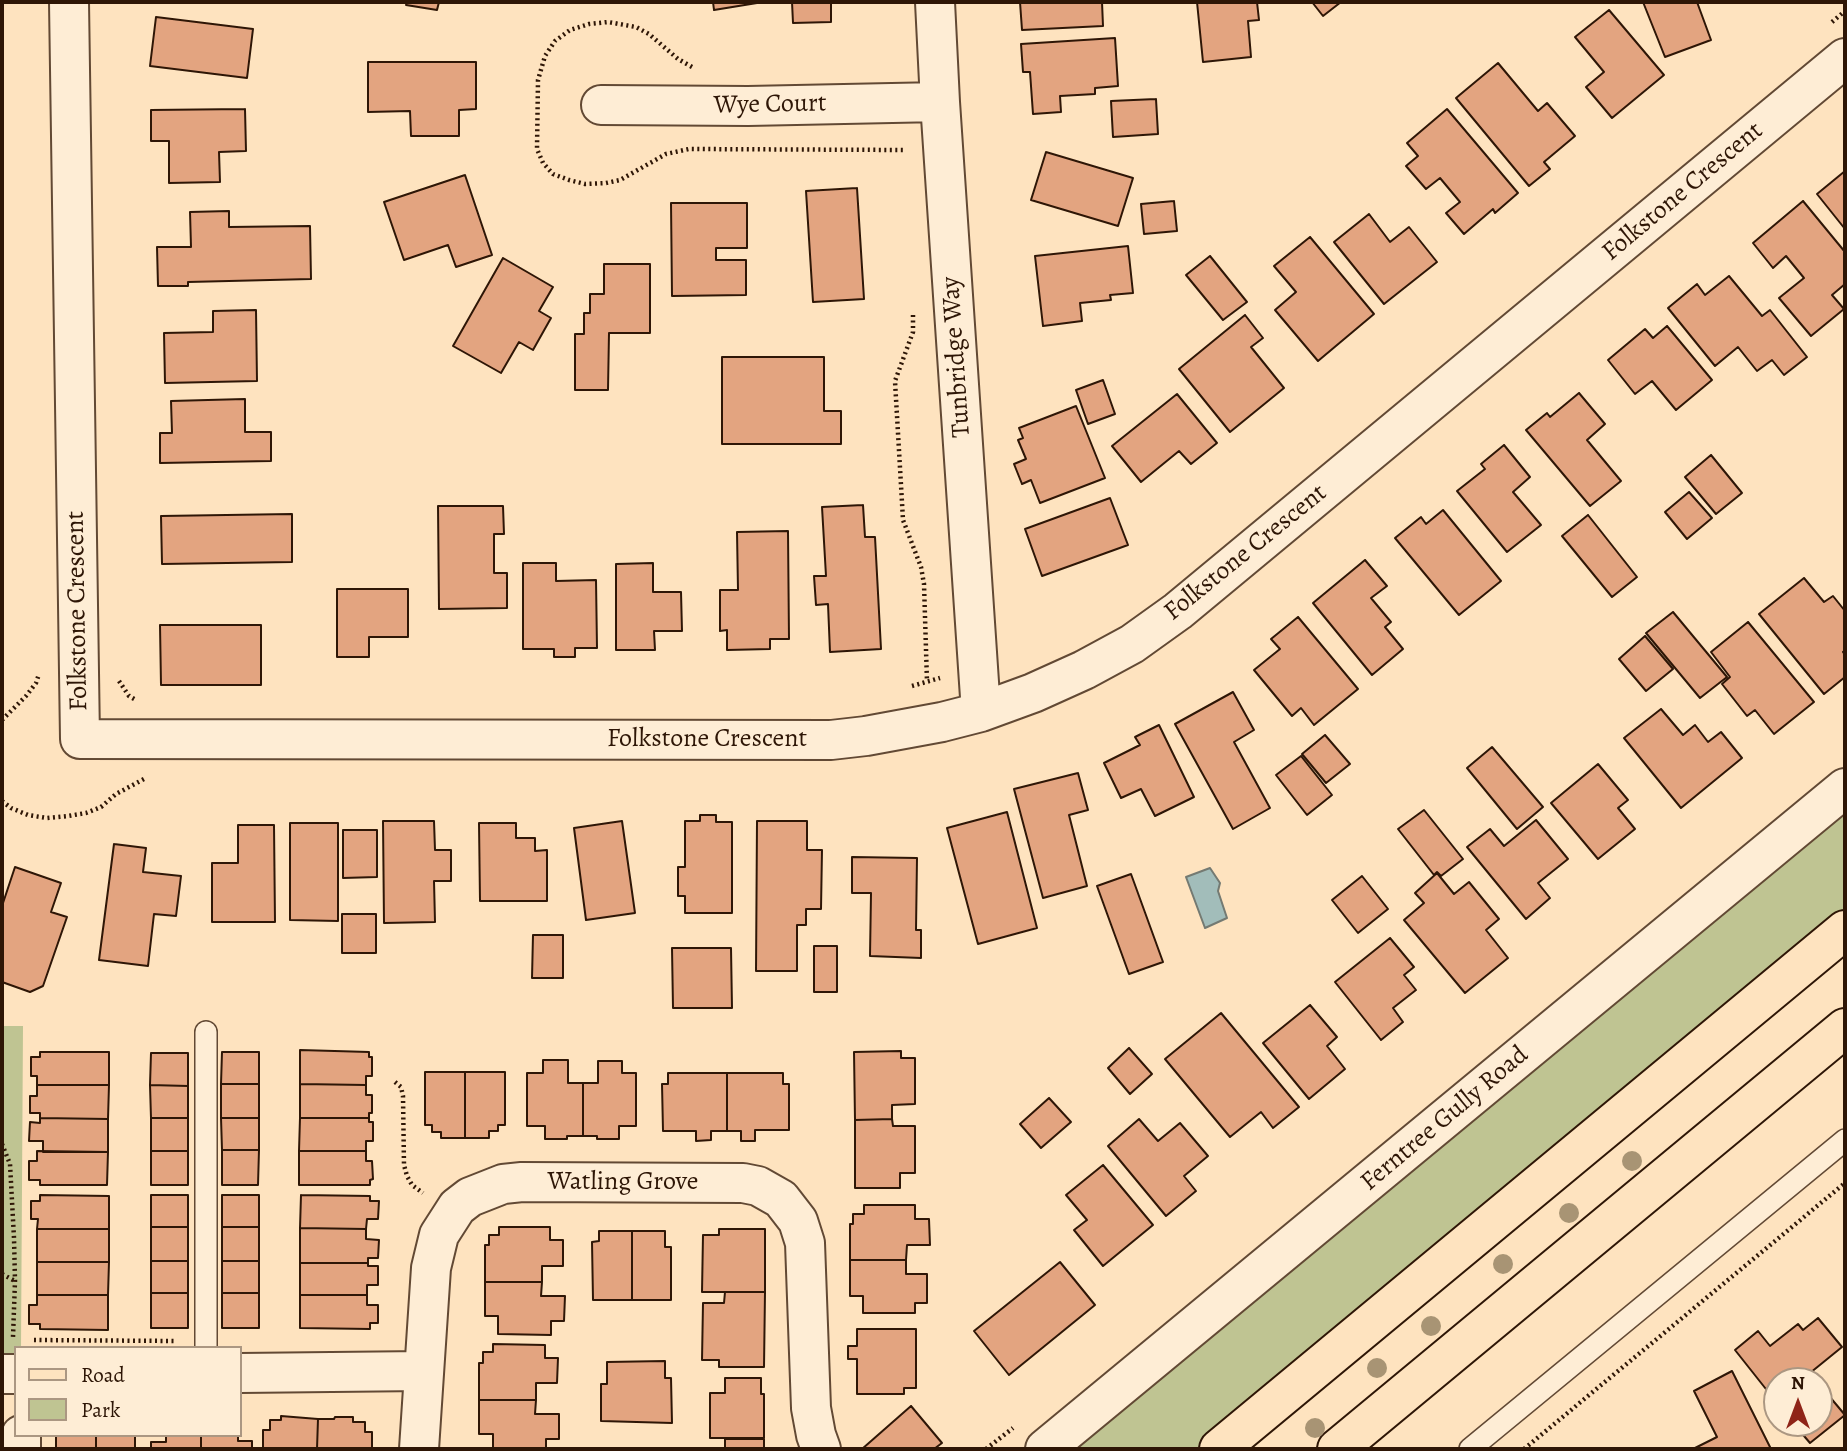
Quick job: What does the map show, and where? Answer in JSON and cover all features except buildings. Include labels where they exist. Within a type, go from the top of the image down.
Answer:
[{"type":"main road","points":[[1219,1449],[1845,930]]},
{"type":"main road","points":[[1337,1449],[1845,1028]]},
{"type":"street","name":"Folkstone Crescent","points":[[69,2],[80,739],[804,741],[866,736],[981,712],[1034,693],[1132,644],[1178,611],[1845,58]]},
{"type":"street","name":"Tunbridge Way","points":[[936,2],[940,102],[981,712]]},
{"type":"street","name":"Wye Court","points":[[601,105],[748,106],[940,102]]},
{"type":"street","name":"Ferntree Gully Road","points":[[1045,1449],[1845,788]]},
{"type":"street","name":"Watling Grove","points":[[419,1449],[434,1250],[447,1220],[457,1207],[470,1197],[503,1184],[522,1182],[743,1183],[758,1186],[781,1199],[798,1220],[806,1255],[811,1408],[821,1449]]},
{"type":"street","points":[[242,1373],[423,1371]]},
{"type":"lane","points":[[197,1344],[206,1032]]},
{"type":"lane","points":[[1470,1449],[1845,1140]]},
{"type":"path","points":[[903,143],[904,163]]},
{"type":"path","points":[[913,309],[913,332],[895,381],[903,520],[921,567],[924,584],[927,682]]},
{"type":"path","points":[[903,688],[947,675]]},
{"type":"path","points":[[117,676],[129,696],[138,701]]},
{"type":"path","points":[[395,1082],[401,1087],[403,1096],[404,1166],[412,1185],[428,1195]]},
{"type":"path","points":[[2,1144],[10,1164],[15,1280],[11,1359]]},
{"type":"path","points":[[1524,1449],[1845,1183]]},
{"type":"path","points":[[2,1274],[15,1280]]},
{"type":"path","points":[[172,1346],[197,1344]]},
{"type":"green space","points":[[1845,788],[1845,930],[1219,1449],[1046,1449]]},
{"type":"green space","points":[[2,1026],[23,1026],[21,1346],[14,1346],[14,1374],[2,1374]]},
{"type":"water","points":[[1210,868],[1220,883],[1218,891],[1227,918],[1205,928],[1186,877]]}]
